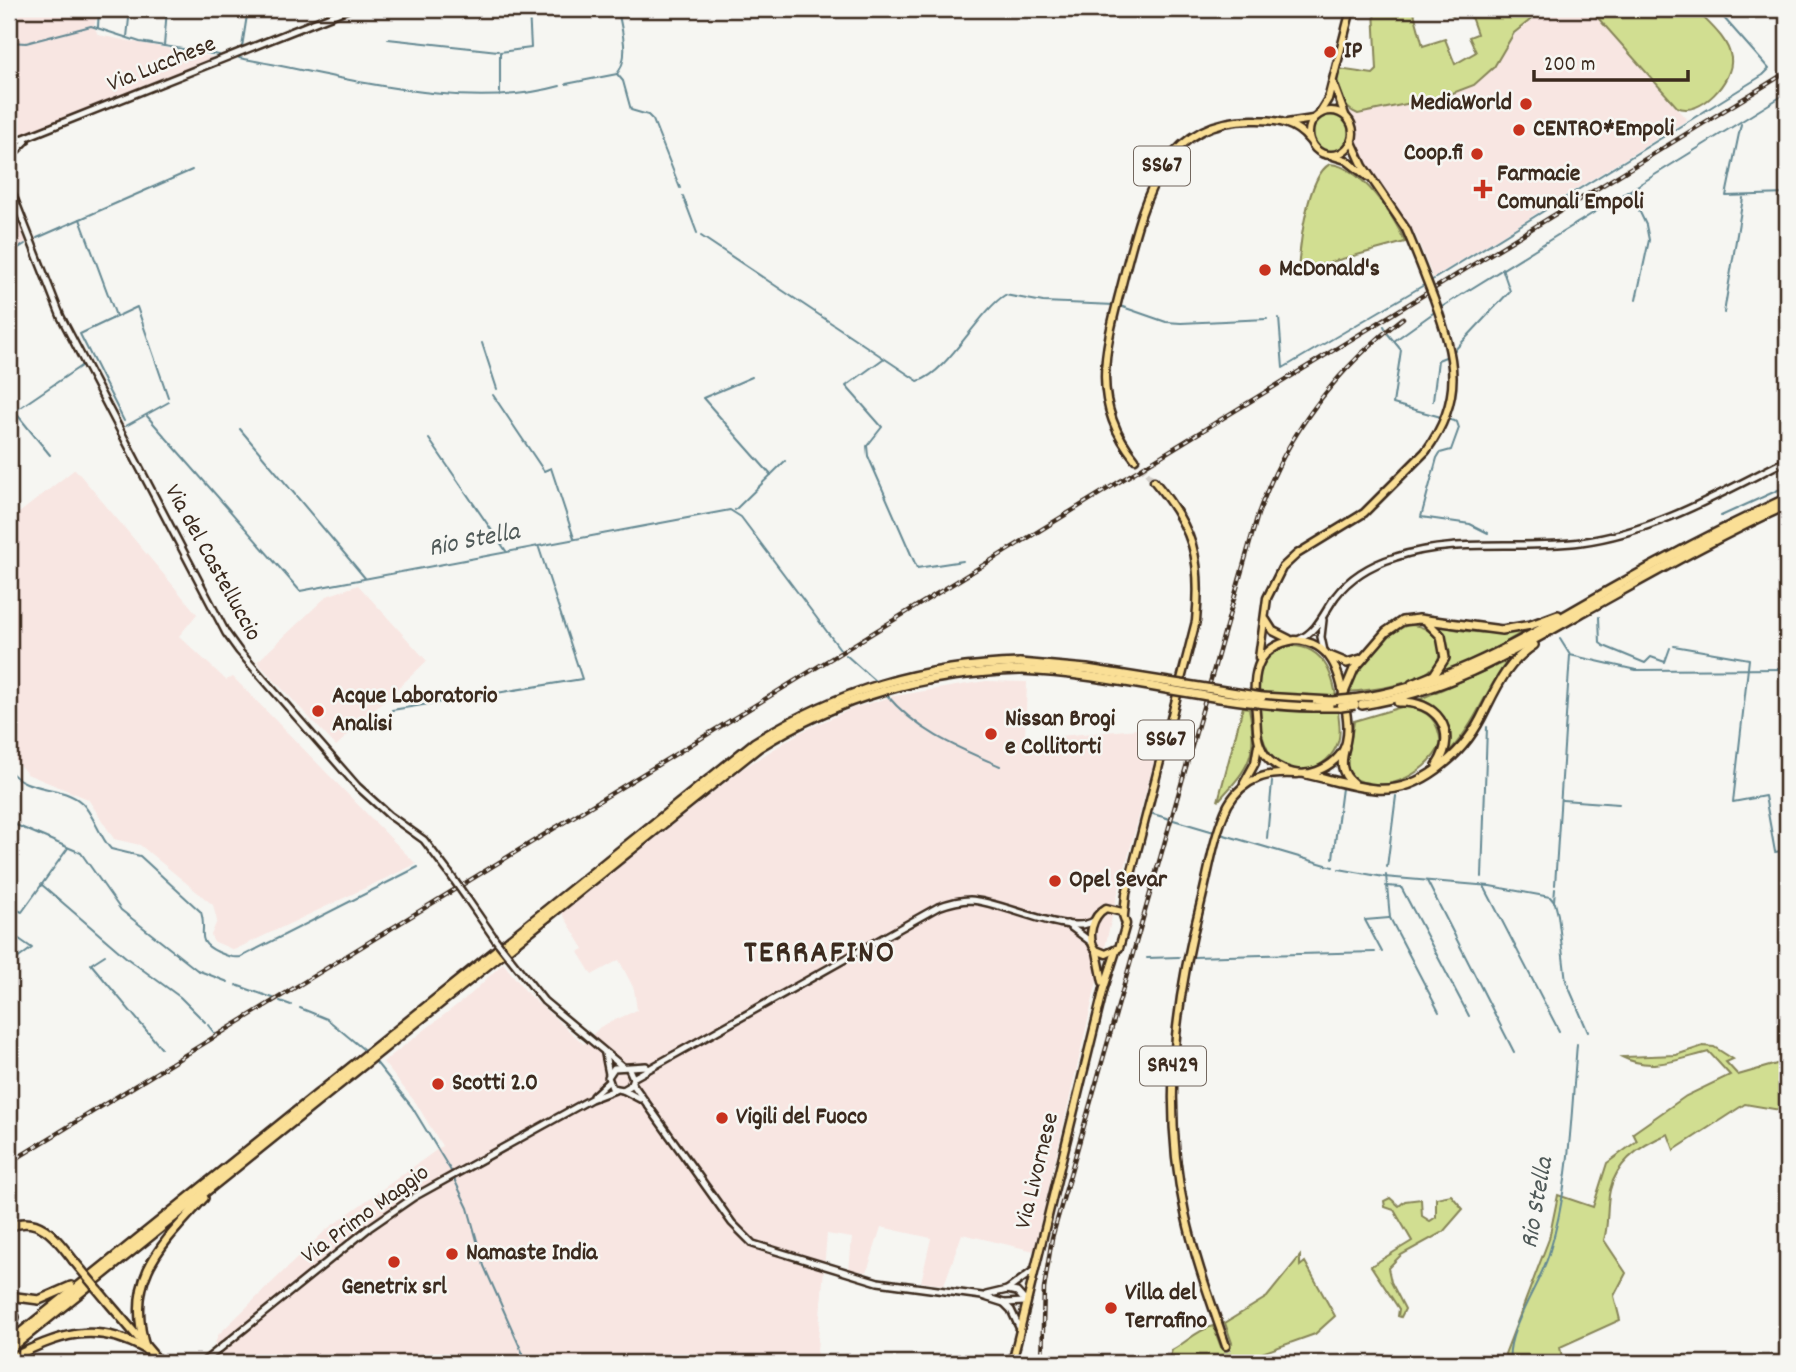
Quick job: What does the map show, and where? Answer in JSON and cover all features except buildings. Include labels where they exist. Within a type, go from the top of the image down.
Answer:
[{"type":"highway","points":[[1378,696],[1427,684],[1476,665],[1711,534],[1787,498]]},
{"type":"highway","points":[[1356,703],[1413,695],[1472,674],[1685,555],[1787,505]]},
{"type":"highway","points":[[1343,695],[1349,676],[1398,622],[1421,620],[1502,630],[1545,621],[1588,602]]},
{"type":"highway","points":[[9,1350],[710,784],[766,742],[831,707],[895,685],[1020,666],[1277,706],[1341,707],[1427,678],[1441,666],[1445,648],[1441,636],[1433,626],[1421,620]]},
{"type":"highway","points":[[1302,774],[1363,788],[1399,787],[1427,775],[1453,755],[1469,736],[1498,681],[1513,662],[1569,620]]},
{"type":"highway","points":[[1327,654],[1350,663],[1367,655]]},
{"type":"highway","points":[[9,1342],[755,742],[809,711],[862,688],[944,669],[1020,666],[1087,669],[1275,698],[1356,703],[1416,702],[1435,713],[1444,727],[1446,743],[1439,763],[1427,775]]},
{"type":"highway","points":[[1345,747],[1342,763],[1344,774],[1363,788]]},
{"type":"highway","points":[[146,1349],[137,1310],[144,1277],[156,1253],[221,1178]]},
{"type":"highway","points":[[9,1296],[39,1300],[66,1289],[150,1224],[164,1217]]},
{"type":"highway","points":[[9,1227],[20,1223],[40,1226],[51,1233],[156,1361]]},
{"type":"highway","points":[[9,1303],[15,1317],[9,1336]]},
{"type":"highway","points":[[9,1359],[35,1346],[80,1332],[106,1332],[146,1349]]},
{"type":"main road","name":"Via Lucchese","points":[[10,159],[9,145],[348,9]]},
{"type":"main road","points":[[1309,140],[1309,127],[1326,103],[1349,9]]},
{"type":"main road","points":[[1302,774],[1271,761],[1258,740],[1253,683],[1270,588],[1290,560],[1364,513],[1426,451],[1441,428],[1449,407],[1454,368],[1445,329],[1406,229],[1363,166],[1352,141],[1353,128],[1336,98],[1332,81]]},
{"type":"main road","name":"SS67","points":[[1135,459],[1114,427],[1105,391],[1105,359],[1146,194],[1170,156],[1196,136],[1223,124],[1254,119],[1286,123],[1315,118],[1332,110],[1346,117]]},
{"type":"main road","points":[[1286,123],[1301,130],[1317,151],[1346,160],[1377,186]]},
{"type":"main road","name":"Via Lucchese","points":[[10,159],[28,139]]},
{"type":"main road","points":[[1332,155],[1344,151],[1352,141]]},
{"type":"main road","name":"Via del Castelluccio","points":[[10,159],[10,187],[61,317],[226,633],[239,652],[357,786],[397,822],[424,840],[540,998],[622,1066]]},
{"type":"main road","points":[[1258,663],[1274,646],[1312,632],[1333,600],[1350,582],[1375,565],[1397,556],[1444,547],[1559,544],[1606,538],[1663,520],[1787,460]]},
{"type":"main road","name":"Via Livornese","points":[[1012,1363],[1104,988],[1125,929],[1126,894],[1196,621],[1199,586],[1196,555],[1186,526],[1154,481]]},
{"type":"main road","points":[[1265,614],[1273,631],[1327,654]]},
{"type":"main road","points":[[1241,788],[1267,774],[1302,774],[1331,763],[1345,747],[1348,726],[1343,695],[1338,669],[1327,654],[1321,633],[1323,618]]},
{"type":"main road","name":"SR429","points":[[1226,1346],[1192,1242],[1180,1190],[1174,1142],[1172,1079],[1181,989],[1220,830],[1228,805],[1255,763],[1258,740]]},
{"type":"main road","points":[[1067,925],[1091,942],[1098,912],[1110,907],[1126,894]]},
{"type":"main road","points":[[643,1101],[623,1090],[655,1063],[938,907],[974,900],[1067,925],[1086,925],[1094,920]]},
{"type":"main road","points":[[1110,907],[1124,915]]},
{"type":"main road","name":"Via Livornese","points":[[1091,942],[1102,966],[1104,988]]},
{"type":"main road","points":[[1096,950],[1106,954],[1116,951]]},
{"type":"main road","points":[[605,1054],[608,1082],[615,1090]]},
{"type":"main road","points":[[609,1074],[614,1068],[622,1066],[629,1069],[655,1063]]},
{"type":"main road","points":[[629,1069],[643,1101],[732,1223],[753,1244],[878,1282],[982,1296],[1004,1303],[1026,1302]]},
{"type":"main road","name":"Via Primo Maggio","points":[[591,1099],[608,1082]]},
{"type":"main road","name":"Via Primo Maggio","points":[[207,1361],[369,1228],[414,1197],[591,1099],[615,1090],[623,1090]]},
{"type":"main road","points":[[982,1296],[1007,1290],[1033,1270]]},
{"type":"main road","points":[[1007,1290],[1017,1292],[1026,1302]]},
{"type":"main road","points":[[1004,1303],[1011,1310],[1019,1327]]},
{"type":"shaded area","points":[[9,9],[99,9],[94,26],[98,35],[218,58],[9,141]]},
{"type":"shaded area","points":[[1546,9],[1589,9],[1687,120],[1433,278],[1416,236],[1357,148],[1357,124],[1348,111],[1383,109],[1449,96],[1475,85],[1494,68],[1515,34]]},
{"type":"shaded area","points":[[9,198],[26,242],[9,256]]},
{"type":"shaded area","points":[[75,469],[197,614],[179,636],[226,680],[233,677],[416,864],[234,950],[213,941],[211,935],[217,921],[213,905],[140,845],[114,839],[88,799],[27,774],[9,753],[9,521]]},
{"type":"shaded area","points":[[358,585],[427,661],[336,746],[257,662],[327,596]]},
{"type":"shaded area","points":[[986,681],[1027,682],[1025,739],[1138,729],[1162,733],[1116,900],[1034,1251],[962,1234],[944,1285],[921,1282],[931,1238],[881,1227],[867,1272],[849,1270],[852,1238],[827,1234],[816,1363],[208,1363],[218,1335],[327,1229],[442,1146],[416,1103],[383,1062],[471,994],[503,963],[528,994],[584,1044],[600,1027],[637,1010],[634,989],[619,960],[592,975],[578,952],[584,949],[562,913],[742,769],[801,732],[853,708],[894,696]]},
{"type":"green space","points":[[1374,9],[1398,9],[1401,13],[1413,9],[1423,46],[1445,39],[1455,64],[1476,52],[1469,37],[1477,34],[1469,11],[1452,16],[1448,9],[1544,9],[1514,33],[1494,67],[1474,85],[1445,96],[1358,114],[1343,101],[1337,82],[1339,69],[1373,74],[1377,70]]},
{"type":"green space","points":[[1590,9],[1695,9],[1726,44],[1731,58],[1727,76],[1714,95],[1705,102],[1686,109],[1677,107]]},
{"type":"green space","points":[[1331,114],[1344,120],[1350,133],[1344,146],[1331,152],[1318,146],[1312,133],[1318,120]]},
{"type":"green space","points":[[1330,164],[1353,173],[1375,194],[1385,206],[1405,242],[1298,271],[1310,196],[1322,171]]},
{"type":"green space","points":[[1408,625],[1419,626],[1428,631],[1439,644],[1438,660],[1432,668],[1415,679],[1396,685],[1347,692],[1355,673],[1370,653],[1399,629]]},
{"type":"green space","points":[[1437,625],[1481,633],[1526,630],[1475,660],[1438,674],[1450,653],[1443,631]]},
{"type":"green space","points":[[1290,646],[1303,647],[1321,658],[1331,677],[1337,699],[1340,729],[1338,743],[1326,760],[1307,770],[1286,767],[1275,759],[1267,749],[1260,721],[1258,676],[1262,665],[1269,657]]},
{"type":"green space","points":[[1507,661],[1472,722],[1445,756],[1450,730],[1434,706],[1420,699]]},
{"type":"green space","points":[[1405,706],[1426,714],[1435,722],[1441,744],[1434,756],[1412,775],[1384,784],[1358,780],[1346,771],[1354,721]]},
{"type":"green space","points":[[1243,707],[1249,708],[1252,749],[1238,779],[1218,801]]},
{"type":"green space","points":[[1703,1046],[1714,1047],[1733,1059],[1726,1062],[1738,1075],[1780,1063],[1787,1074],[1787,1107],[1780,1110],[1745,1104],[1674,1150],[1668,1134],[1632,1155],[1613,1180],[1604,1240],[1626,1273],[1614,1296],[1620,1320],[1560,1347],[1563,1363],[1508,1363],[1505,1354],[1549,1239],[1558,1195],[1593,1207],[1607,1163],[1637,1141],[1633,1133],[1686,1096],[1730,1075],[1709,1052],[1654,1064],[1644,1064],[1622,1057],[1676,1055]]},
{"type":"green space","points":[[1451,1195],[1463,1209],[1443,1232],[1401,1255],[1388,1268],[1391,1282],[1405,1309],[1401,1317],[1398,1316],[1399,1309],[1371,1266],[1412,1241],[1394,1210],[1385,1207],[1384,1201],[1390,1198],[1399,1206],[1405,1201],[1421,1199],[1422,1216],[1430,1221],[1436,1217],[1436,1198]]},
{"type":"green space","points":[[1300,1256],[1300,1266],[1305,1262],[1335,1316],[1315,1334],[1234,1363],[1176,1363],[1170,1357],[1172,1350],[1202,1330],[1213,1326],[1221,1347],[1232,1343],[1225,1323],[1267,1297]]},
{"type":"waterway","points":[[98,27],[99,9]]},
{"type":"waterway","points":[[127,37],[130,9]]},
{"type":"waterway","points":[[164,46],[167,9]]},
{"type":"waterway","points":[[242,47],[248,9]]},
{"type":"waterway","points":[[500,96],[500,52],[531,48],[529,9]]},
{"type":"waterway","points":[[566,84],[617,74],[624,51],[618,9]]},
{"type":"waterway","points":[[1429,282],[1763,75],[1769,69],[1724,18],[1734,9]]},
{"type":"waterway","points":[[9,42],[26,43],[91,26],[140,42],[219,55]]},
{"type":"waterway","points":[[388,39],[498,51]]},
{"type":"waterway","points":[[239,58],[359,82],[441,94],[522,94],[560,86]]},
{"type":"waterway","points":[[617,74],[623,81],[631,110],[648,115],[653,120],[680,188]]},
{"type":"waterway","points":[[1440,308],[1787,93]]},
{"type":"waterway","points":[[1741,124],[1726,196],[1787,194]]},
{"type":"waterway","points":[[37,238],[192,170]]},
{"type":"waterway","points":[[1630,191],[1646,225],[1649,240],[1636,300]]},
{"type":"waterway","points":[[683,196],[697,233]]},
{"type":"waterway","points":[[1724,313],[1743,198]]},
{"type":"waterway","points":[[80,219],[116,316]]},
{"type":"waterway","points":[[701,236],[918,381],[940,367],[984,315],[1005,295],[1043,302],[1115,305]]},
{"type":"waterway","points":[[9,254],[25,244]]},
{"type":"waterway","points":[[1452,353],[1510,291],[1502,268]]},
{"type":"waterway","points":[[1279,318],[1283,368],[1424,285]]},
{"type":"waterway","points":[[1120,306],[1166,322],[1267,319]]},
{"type":"waterway","points":[[124,421],[80,334],[137,307],[168,397]]},
{"type":"waterway","points":[[1394,341],[1436,311]]},
{"type":"waterway","points":[[1388,334],[1401,350],[1393,404],[1441,417]]},
{"type":"waterway","points":[[482,343],[497,389]]},
{"type":"waterway","points":[[1433,401],[1438,360],[1448,356]]},
{"type":"waterway","points":[[883,359],[846,386],[882,427],[867,446],[868,456],[917,568],[963,561]]},
{"type":"waterway","name":"Rio Stella","points":[[9,415],[81,366]]},
{"type":"waterway","points":[[752,377],[703,398],[771,475]]},
{"type":"waterway","points":[[493,395],[544,471],[551,468],[574,538]]},
{"type":"waterway","name":"Rio Stella","points":[[126,426],[169,402]]},
{"type":"waterway","points":[[15,412],[50,455]]},
{"type":"waterway","name":"Rio Stella","points":[[147,416],[300,591],[730,510],[741,517],[840,649]]},
{"type":"waterway","points":[[1447,419],[1457,422],[1459,428],[1451,450],[1440,453],[1437,458],[1421,517],[1470,524],[1488,533]]},
{"type":"waterway","points":[[240,429],[365,578]]},
{"type":"waterway","points":[[429,439],[506,551]]},
{"type":"waterway","points":[[735,510],[785,461]]},
{"type":"waterway","points":[[1721,516],[1787,486]]},
{"type":"waterway","points":[[392,710],[582,679],[539,548]]},
{"type":"waterway","points":[[1599,617],[1600,643],[1604,646],[1645,663],[1651,657],[1665,662],[1670,648]]},
{"type":"waterway","points":[[1555,885],[1570,655],[1560,639]]},
{"type":"waterway","points":[[1674,646],[1749,659],[1733,802],[1765,796],[1775,852],[1787,850]]},
{"type":"waterway","name":"Rio Stella","points":[[846,655],[875,681]]},
{"type":"waterway","points":[[1570,655],[1636,670],[1787,669]]},
{"type":"waterway","name":"Rio Stella","points":[[886,694],[911,718],[938,737],[1000,766]]},
{"type":"waterway","points":[[1482,877],[1487,727]]},
{"type":"waterway","points":[[9,770],[25,782],[64,793],[82,803],[111,849],[140,856],[201,912],[203,940],[206,944],[230,956],[241,957],[418,867]]},
{"type":"waterway","points":[[1267,838],[1272,782]]},
{"type":"waterway","points":[[1333,858],[1342,788]]},
{"type":"waterway","points":[[1387,867],[1396,796]]},
{"type":"waterway","points":[[1562,800],[1619,804]]},
{"type":"waterway","name":"Rio Stella","points":[[1153,814],[1333,867]]},
{"type":"waterway","points":[[9,822],[81,853],[121,910],[197,970],[228,982]]},
{"type":"waterway","points":[[9,906],[22,912],[68,848]]},
{"type":"waterway","name":"Rio Stella","points":[[1339,869],[1384,877],[1490,886],[1550,897],[1555,903],[1558,915],[1566,981],[1588,1032]]},
{"type":"waterway","points":[[1386,875],[1390,918],[1439,1012]]},
{"type":"waterway","points":[[1427,881],[1514,1052]]},
{"type":"waterway","points":[[41,884],[128,959],[180,997],[205,1022]]},
{"type":"waterway","points":[[1386,886],[1401,887],[1469,1016]]},
{"type":"waterway","points":[[1484,886],[1559,1031]]},
{"type":"waterway","points":[[1554,901],[1555,889]]},
{"type":"waterway","points":[[1382,952],[1365,920],[1389,918]]},
{"type":"waterway","points":[[9,932],[32,948],[9,965]]},
{"type":"waterway","points":[[1193,957],[1375,952]]},
{"type":"waterway","points":[[105,955],[91,964],[161,1048]]},
{"type":"waterway","points":[[1147,958],[1179,957]]},
{"type":"waterway","points":[[236,985],[273,998]]},
{"type":"waterway","points":[[280,1001],[291,1005]]},
{"type":"waterway","points":[[300,1008],[327,1019],[363,1049]]},
{"type":"waterway","points":[[208,1025],[215,1034]]},
{"type":"waterway","name":"Rio Stella","points":[[1510,1363],[1512,1338],[1548,1257],[1561,1205],[1577,1044]]},
{"type":"waterway","points":[[375,1061],[412,1107],[451,1171]]},
{"type":"waterway","points":[[454,1179],[468,1208],[484,1266],[527,1363]]},
{"type":"tunnel","points":[[1135,459],[1154,481]]},
{"type":"tunnel","points":[[1226,1346],[1232,1363]]},
{"type":"railway","points":[[9,1163],[1787,72]]},
{"type":"railway","points":[[1042,1363],[1044,1289],[1052,1238],[1258,514],[1283,457],[1316,405],[1356,359],[1403,318]]},
{"type":"place","name":"IP","points":[[1330,52]]},
{"type":"place","name":"MediaWorld","points":[[1526,104]]},
{"type":"place","name":"CENTRO*Empoli","points":[[1519,130]]},
{"type":"place","name":"Coop.fi","points":[[1477,154]]},
{"type":"place","name":"Farmacie Comunali Empoli","points":[[1483,189]]},
{"type":"place","name":"McDonald's","points":[[1265,270]]},
{"type":"place","name":"Acque Laboratorio Analisi","points":[[318,711]]},
{"type":"place","name":"Nissan Brogi e Collitorti","points":[[991,734]]},
{"type":"place","name":"Opel Sevar","points":[[1055,881]]},
{"type":"place","name":"Scotti 2.0","points":[[438,1084]]},
{"type":"place","name":"Vigili del Fuoco","points":[[722,1118]]},
{"type":"place","name":"Namaste India","points":[[452,1254]]},
{"type":"place","name":"Genetrix srl","points":[[394,1262]]},
{"type":"place","name":"Villa del Terrafino","points":[[1111,1308]]},
{"type":"district","name":"TERRAFINO","points":[[820,955]]}]
